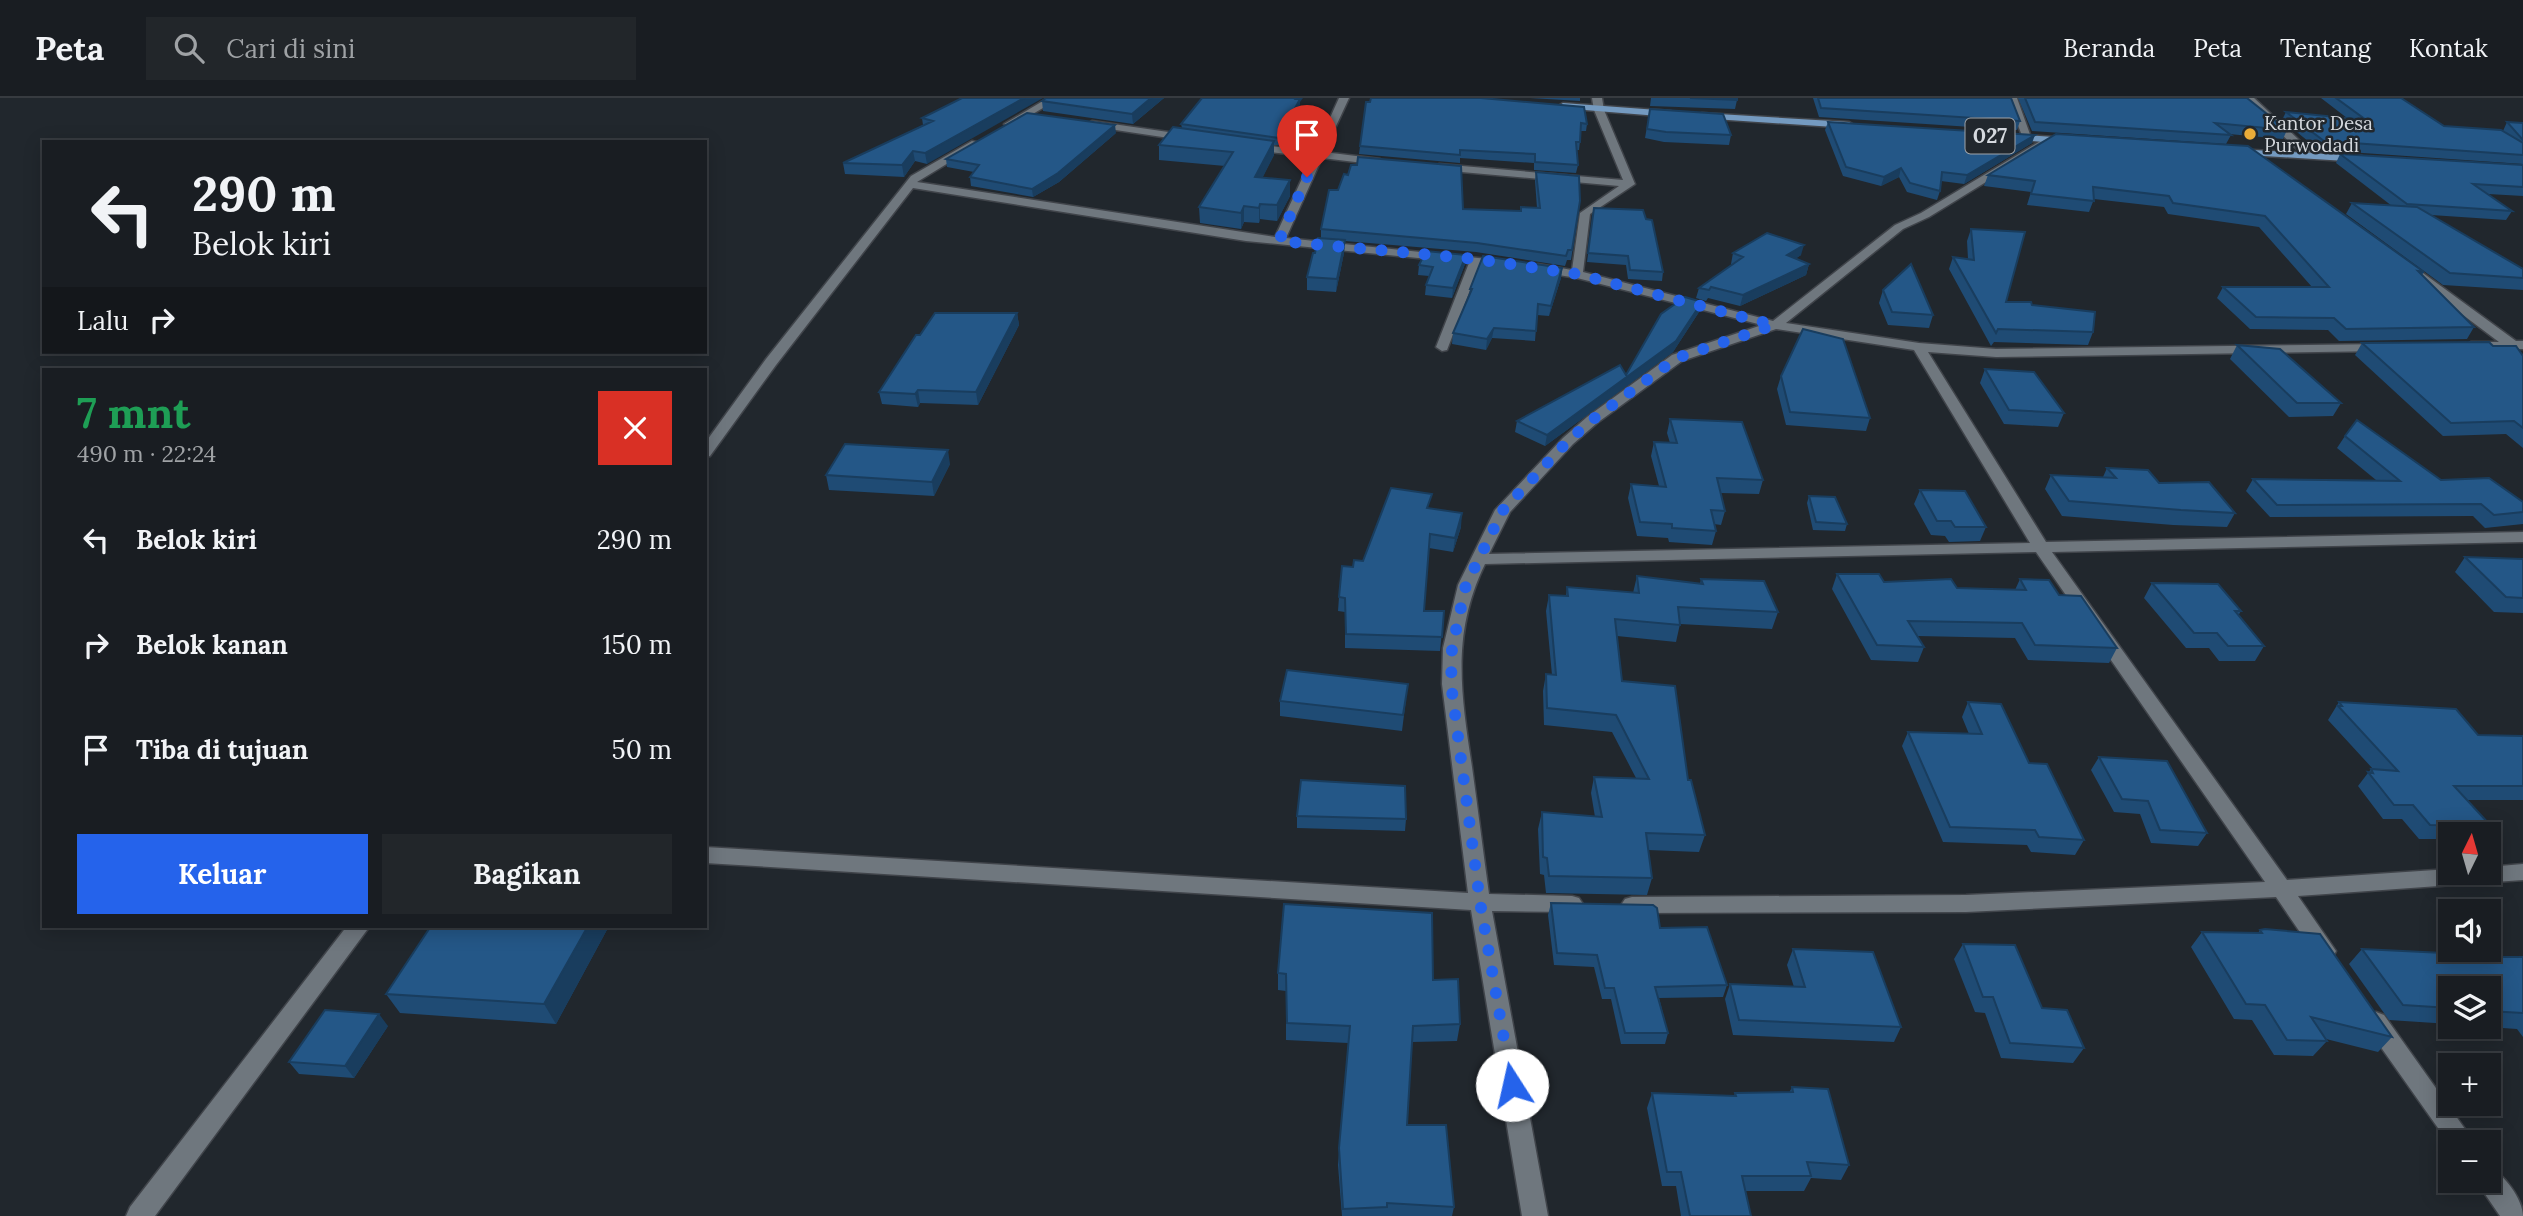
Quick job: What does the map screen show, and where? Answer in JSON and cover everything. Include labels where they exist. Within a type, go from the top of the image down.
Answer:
[{"type":"main road","points":[[1551,105],[1682,115]]},
{"type":"main road","points":[[1696,116],[1862,126]]},
{"type":"main road","name":"027","points":[[2000,136],[2075,141]]},
{"type":"main road","points":[[2226,151],[2376,160]]},
{"type":"street","points":[[1003,128],[1055,98]]},
{"type":"street","points":[[1279,241],[1344,98]]},
{"type":"street","points":[[1597,98],[1599,110],[1630,184]]},
{"type":"street","points":[[2012,98],[2028,138]]},
{"type":"street","points":[[2249,98],[2310,156]]},
{"type":"street","points":[[1026,115],[1040,117]]},
{"type":"street","points":[[1082,123],[1206,141]]},
{"type":"street","points":[[707,450],[771,362],[921,172],[991,134]]},
{"type":"street","points":[[1535,1216],[1480,902],[1451,684],[1452,648],[1466,585],[1503,510],[1568,441],[1592,420],[1677,358],[1774,325],[1899,227],[1925,215],[2047,140]]},
{"type":"street","points":[[1247,146],[1316,156],[1398,163]]},
{"type":"street","points":[[2254,153],[2276,170]]},
{"type":"street","points":[[1425,166],[1630,184]]},
{"type":"street","points":[[911,184],[1246,238],[1476,259],[1577,274],[1774,325],[1919,347],[1996,353],[2403,347]]},
{"type":"street","points":[[1577,274],[1585,213],[1630,184]]},
{"type":"street","points":[[1442,347],[1476,259]]},
{"type":"street","points":[[2411,270],[2519,348]]},
{"type":"street","points":[[2457,346],[2519,348]]},
{"type":"street","points":[[1919,347],[2042,549],[2337,968]]},
{"type":"street","points":[[1479,559],[2523,537]]},
{"type":"street","points":[[707,855],[1480,902],[1588,905]]},
{"type":"street","points":[[1614,905],[1777,907],[2281,891],[2523,872]]},
{"type":"street","points":[[139,1216],[357,928]]},
{"type":"street","points":[[2360,1000],[2454,1130]]},
{"type":"street","points":[[2498,1193],[2515,1216]]},
{"type":"building","points":[[962,98],[1024,98],[925,153],[913,151],[902,165],[843,163],[933,121],[922,118]]},
{"type":"building","points":[[1046,98],[1151,98],[1132,114],[1042,101]]},
{"type":"building","points":[[1202,98],[1300,99],[1279,138],[1181,124]]},
{"type":"building","points":[[1371,98],[1481,98],[1584,107],[1587,124],[1581,123],[1580,142],[1576,142],[1578,165],[1535,162],[1535,154],[1460,150],[1460,155],[1360,146],[1366,102],[1370,102]]},
{"type":"building","points":[[1690,98],[1737,98],[1737,100]]},
{"type":"building","points":[[1818,98],[2011,98],[2020,121],[1821,108]]},
{"type":"building","points":[[2025,98],[2247,98],[2287,130],[2215,123],[2231,135],[2035,122]]},
{"type":"building","points":[[2336,98],[2401,98],[2444,126],[2501,130],[2523,143],[2523,155],[2324,141],[2286,112],[2366,120]]},
{"type":"building","points":[[1650,109],[1723,114],[1731,135],[1647,129]]},
{"type":"building","points":[[1027,113],[1115,125],[1058,173],[1032,189],[970,177],[979,165],[946,159]]},
{"type":"building","points":[[1828,122],[2035,135],[1967,175],[1942,172],[1940,191],[1910,183],[1901,168],[1884,177],[1846,167]]},
{"type":"building","points":[[2507,122],[2523,123],[2523,140]]},
{"type":"building","points":[[1173,127],[1274,141],[1255,177],[1290,180],[1277,205],[1260,204],[1259,208],[1244,206],[1241,213],[1199,207],[1233,152],[1159,145]]},
{"type":"building","points":[[2056,134],[2248,146],[2424,272],[2418,271],[2474,327],[2346,329],[2334,318],[2256,317],[2223,287],[2329,287],[2265,216],[2173,203],[2169,196],[2093,187],[2094,201],[2031,194],[2035,181],[1988,175]]},
{"type":"building","points":[[2340,154],[2523,165],[2523,187],[2473,184],[2512,211],[2407,204]]},
{"type":"building","points":[[1358,157],[1461,166],[1463,209],[1521,211],[1521,207],[1540,208],[1536,172],[1579,176],[1580,201],[1572,250],[1568,250],[1566,256],[1477,243],[1321,229],[1329,190],[1338,190],[1344,174],[1348,175],[1351,165],[1357,165]]},
{"type":"building","points":[[2352,203],[2417,207],[2523,269],[2523,278],[2450,273]]},
{"type":"building","points":[[1594,208],[1643,210],[1646,219],[1652,220],[1663,272],[1630,270],[1628,256],[1588,253]]},
{"type":"building","points":[[1971,229],[2025,232],[2006,302],[2031,302],[2032,305],[2095,312],[2093,332],[1998,329],[1996,333],[1953,257],[1974,260]]},
{"type":"building","points":[[1767,233],[1804,245],[1787,255],[1809,264],[1743,295],[1711,287],[1709,290],[1699,288],[1743,257],[1733,253]]},
{"type":"building","points":[[1318,238],[1345,240],[1337,279],[1307,277]]},
{"type":"building","points":[[1426,251],[1466,255],[1453,288],[1426,285],[1433,267],[1419,265]]},
{"type":"building","points":[[1483,256],[1562,268],[1551,306],[1538,304],[1536,331],[1494,328],[1487,339],[1453,333]]},
{"type":"building","points":[[1911,264],[1933,315],[1892,312],[1883,290]]},
{"type":"building","points":[[1685,297],[1702,302],[1676,341],[1547,435],[1517,421],[1620,365],[1626,375],[1661,314]]},
{"type":"building","points":[[935,313],[1017,313],[976,392],[879,392],[916,335],[920,335]]},
{"type":"building","points":[[1803,329],[1843,339],[1870,418],[1790,412],[1781,376]]},
{"type":"building","points":[[2489,342],[2493,346],[2516,346],[2523,356],[2523,428],[2514,421],[2451,423],[2362,343]]},
{"type":"building","points":[[2237,345],[2280,349],[2341,403],[2297,403]]},
{"type":"building","points":[[1985,369],[2034,372],[2064,413],[2009,410]]},
{"type":"building","points":[[1670,419],[1742,422],[1763,480],[1717,478],[1725,511],[1711,510],[1716,531],[1672,528],[1672,524],[1640,522],[1631,484],[1666,487],[1654,442],[1677,443]]},
{"type":"building","points":[[2357,420],[2441,480],[2489,478],[2523,502],[2523,512],[2494,515],[2481,504],[2277,505],[2253,479],[2400,481],[2345,436]]},
{"type":"building","points":[[845,444],[948,450],[932,482],[826,475]]},
{"type":"building","points":[[2107,468],[2148,470],[2159,483],[2209,482],[2235,513],[2069,501],[2051,475],[2116,478]]},
{"type":"building","points":[[1391,488],[1432,494],[1427,508],[1462,513],[1455,538],[1430,534],[1424,611],[1444,611],[1442,637],[1346,634],[1345,598],[1339,597],[1342,566],[1353,567],[1354,560],[1363,561]]},
{"type":"building","points":[[1920,490],[1965,491],[1986,527],[1955,527],[1951,521],[1937,521]]},
{"type":"building","points":[[1809,496],[1835,497],[1847,524],[1816,522]]},
{"type":"building","points":[[2465,557],[2523,559],[2523,598],[2506,597]]},
{"type":"building","points":[[1837,574],[1879,574],[1884,582],[1951,579],[1957,588],[2026,590],[2020,579],[2049,580],[2059,595],[2081,596],[2117,648],[2035,645],[2022,623],[1908,621],[1924,647],[1877,645]]},
{"type":"building","points":[[1637,576],[1703,584],[1701,579],[1764,581],[1778,612],[1678,607],[1680,625],[1615,619],[1622,681],[1675,686],[1688,780],[1691,780],[1705,835],[1646,833],[1652,878],[1549,876],[1547,858],[1543,857],[1542,812],[1602,817],[1594,777],[1649,779],[1616,715],[1547,708],[1546,674],[1556,675],[1549,595],[1568,596],[1567,587],[1639,593]]},
{"type":"building","points":[[2152,583],[2218,584],[2241,611],[2235,611],[2264,646],[2228,646],[2217,633],[2194,633]]},
{"type":"building","points":[[1287,670],[1408,684],[1403,715],[1280,701]]},
{"type":"building","points":[[1968,702],[2001,704],[2029,763],[2047,764],[2084,840],[2039,837],[2035,830],[1950,827],[1908,732],[1982,734]]},
{"type":"building","points":[[2339,702],[2456,709],[2478,735],[2523,736],[2523,786],[2454,786],[2487,822],[2438,822],[2438,825],[2430,825],[2413,805],[2394,805],[2368,772],[2373,773],[2371,769],[2398,771],[2338,706],[2342,706]]},
{"type":"building","points":[[2099,757],[2167,761],[2207,833],[2160,830],[2148,801],[2122,799]]},
{"type":"building","points":[[1301,780],[1405,786],[1406,819],[1297,816]]},
{"type":"building","points":[[1551,903],[1653,905],[1657,908],[1660,928],[1707,927],[1727,985],[1655,987],[1668,1033],[1625,1033],[1614,988],[1605,988],[1597,955],[1557,953]]},
{"type":"building","points":[[1284,904],[1432,913],[1433,980],[1458,979],[1460,1024],[1413,1026],[1407,1125],[1446,1125],[1454,1207],[1387,1203],[1387,1207],[1343,1209],[1339,1148],[1350,1026],[1287,1023],[1286,974],[1278,973]]},
{"type":"building","points":[[430,928],[587,928],[544,1004],[386,994]]},
{"type":"building","points":[[2260,930],[2320,934],[2392,1037],[2311,1017],[2327,1041],[2287,1040],[2265,1005],[2246,1004],[2202,932],[2262,933]]},
{"type":"building","points":[[1963,944],[2015,945],[2042,1008],[2067,1010],[2084,1048],[2010,1043],[1993,997],[1983,997]]},
{"type":"building","points":[[1793,949],[1873,952],[1901,1027],[1739,1020],[1730,984],[1805,987]]},
{"type":"building","points":[[2362,949],[2438,953],[2438,962],[2501,962],[2501,957],[2523,957],[2523,1013],[2501,1012],[2501,976],[2438,976],[2438,1007],[2403,1005]]},
{"type":"building","points":[[325,1010],[379,1014],[345,1066],[289,1062]]},
{"type":"building","points":[[1792,1087],[1828,1089],[1849,1165],[1807,1162],[1811,1176],[1742,1176],[1751,1216],[1690,1216],[1681,1172],[1667,1172],[1652,1093],[1736,1096],[1735,1093],[1793,1092]]},
{"type":"place","name":"Kantor Desa Purwodadi","points":[[2250,134]]},
{"type":"route","points":[[1307,177],[1279,241],[1436,254],[1577,274],[1774,325],[1677,358],[1592,420],[1568,441],[1503,510],[1466,585],[1452,648],[1451,684],[1480,902],[1512,1085]]}]
